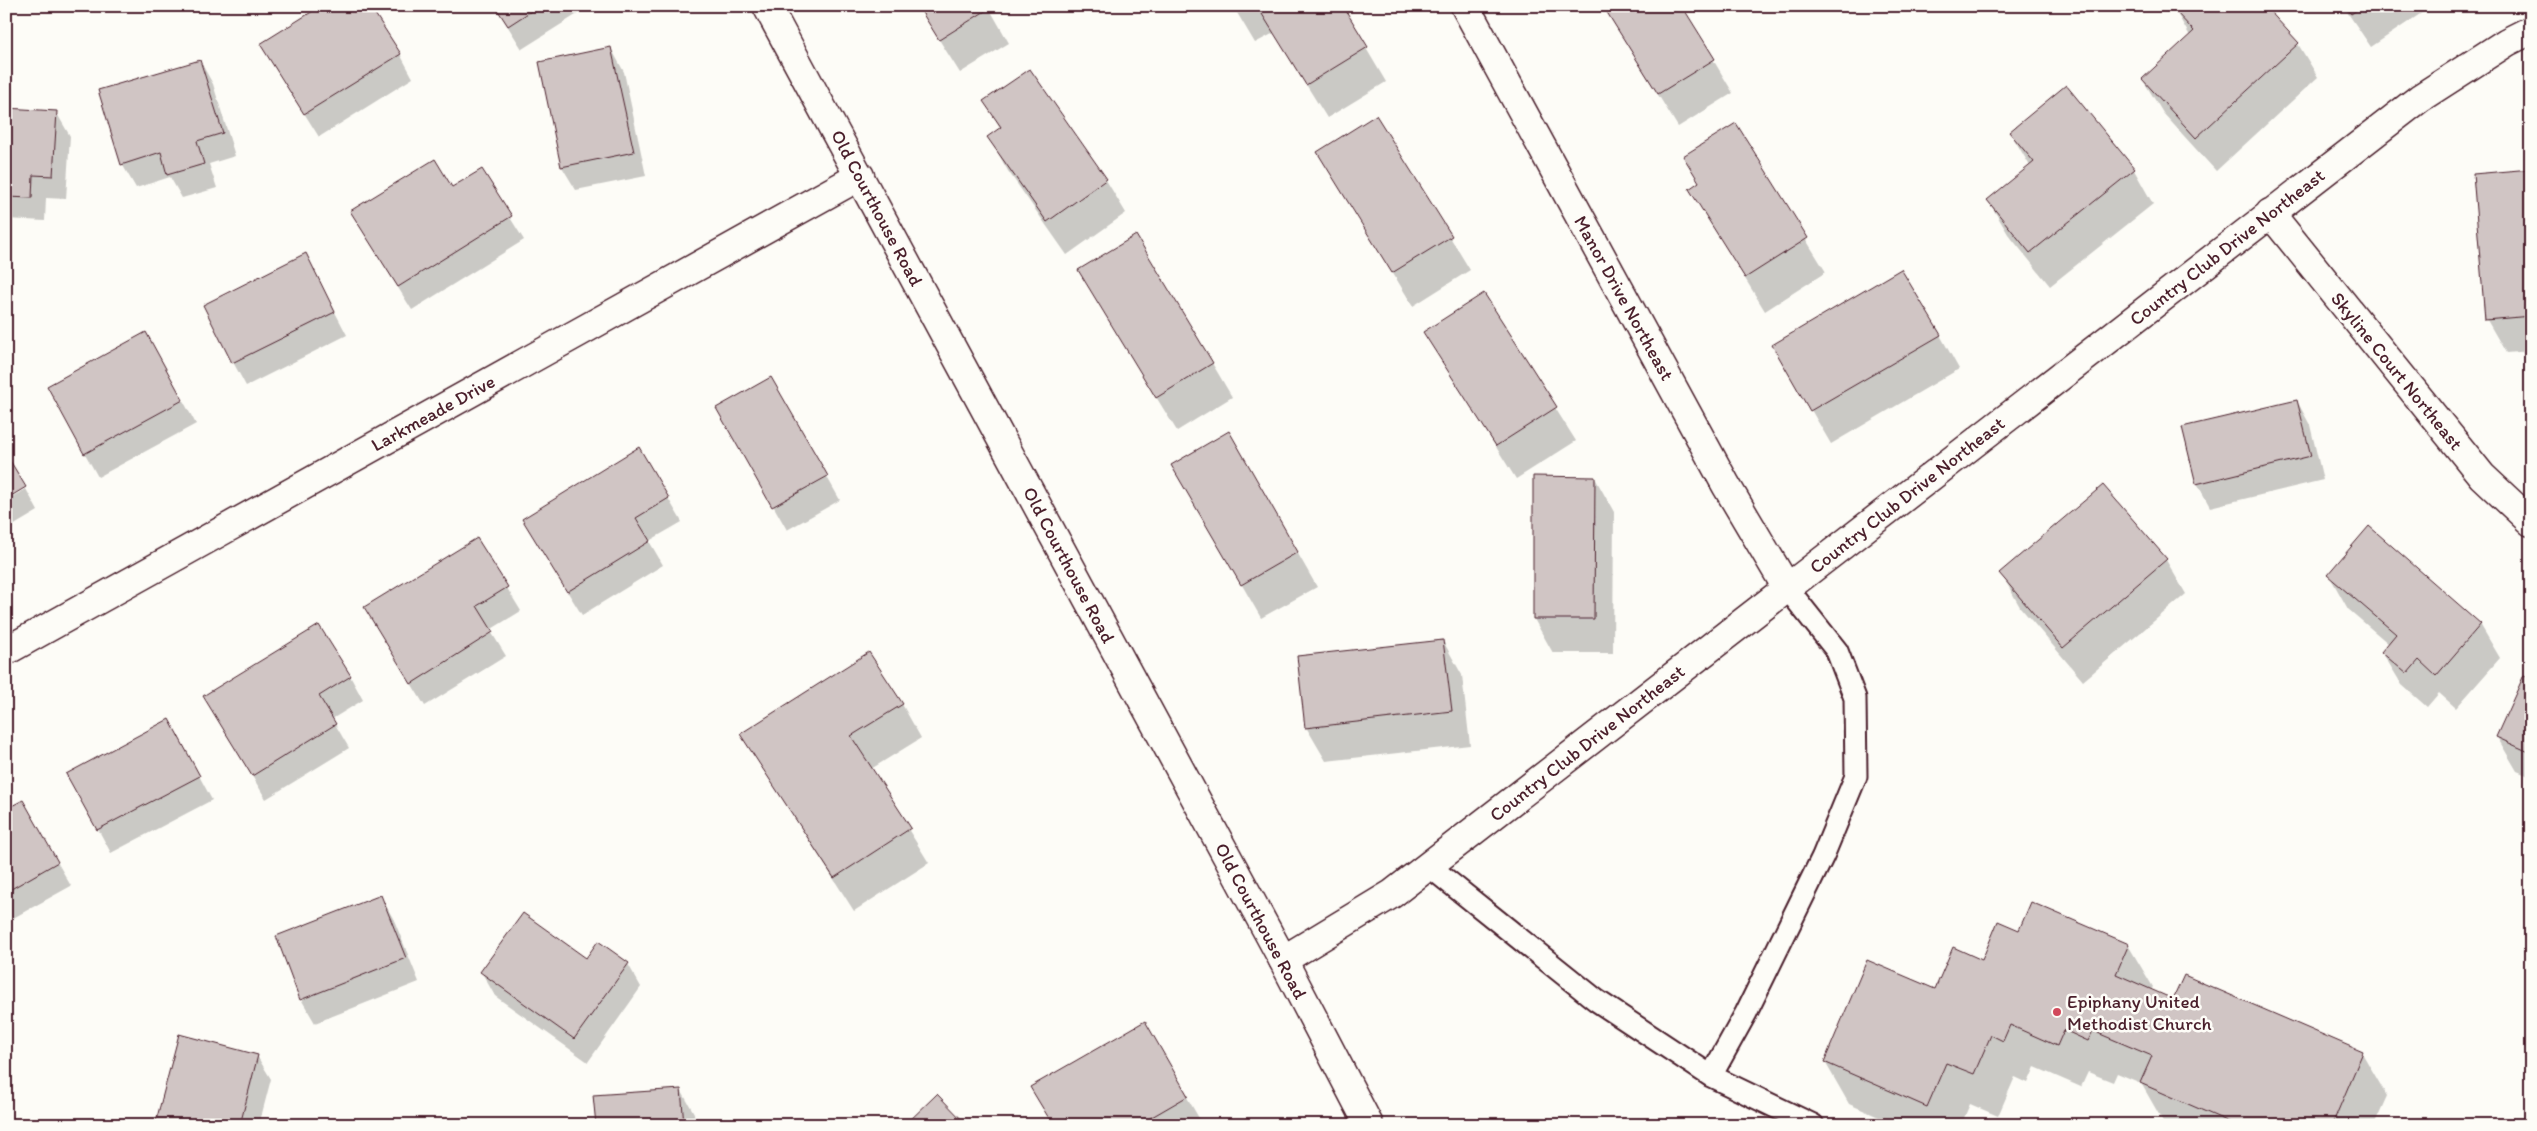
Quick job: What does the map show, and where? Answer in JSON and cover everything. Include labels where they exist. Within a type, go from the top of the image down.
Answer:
[{"type":"street","name":"Old Courthouse Road","points":[[767,6],[1283,960],[1369,1125]]},
{"type":"street","name":"Manor Drive Northeast","points":[[1465,6],[1726,485],[1787,588]]},
{"type":"street","name":"Country Club Drive Northeast","points":[[1283,960],[1392,894],[2420,98],[2507,42],[2531,30]]},
{"type":"street","name":"Larkmeade Drive","points":[[6,651],[860,176]]},
{"type":"street","name":"Skyline Court Northeast","points":[[2270,213],[2482,476],[2531,522]]},
{"type":"lane","points":[[1711,1076],[1746,1013],[1823,856],[1856,776],[1855,698],[1836,651],[1787,588]]},
{"type":"lane","points":[[1429,866],[1596,1000],[1711,1076],[1813,1125]]},
{"type":"building","points":[[321,6],[370,6],[401,54],[304,114],[260,44]]},
{"type":"building","points":[[495,6],[539,6],[508,26]]},
{"type":"building","points":[[918,6],[989,6],[990,8],[939,40]]},
{"type":"building","points":[[1257,6],[1343,6],[1368,47],[1306,85]]},
{"type":"building","points":[[1603,6],[1682,6],[1715,59],[1658,94]]},
{"type":"building","points":[[2177,6],[2265,6],[2299,43],[2196,138],[2142,79],[2194,31],[2174,10]]},
{"type":"building","points":[[2345,6],[2363,6],[2351,14]]},
{"type":"building","points":[[611,47],[634,152],[561,167],[539,62]]},
{"type":"building","points":[[200,60],[223,133],[197,141],[204,164],[167,175],[161,152],[121,165],[98,90]]},
{"type":"building","points":[[1030,69],[1107,179],[1047,222],[987,137],[1001,127],[983,101]]},
{"type":"building","points":[[2066,85],[2135,169],[2030,253],[1987,200],[2034,162],[2009,132]]},
{"type":"building","points":[[6,108],[57,111],[53,176],[33,175],[32,198],[6,197]]},
{"type":"building","points":[[1376,115],[1452,236],[1392,273],[1317,152]]},
{"type":"building","points":[[1736,123],[1808,238],[1745,278],[1689,189],[1699,182],[1683,156]]},
{"type":"building","points":[[435,159],[452,187],[482,169],[512,216],[398,287],[350,211]]},
{"type":"building","points":[[2531,169],[2531,316],[2485,320],[2473,174]]},
{"type":"building","points":[[1136,235],[1213,363],[1156,398],[1078,270]]},
{"type":"building","points":[[306,253],[335,312],[232,363],[203,305]]},
{"type":"building","points":[[1901,269],[1941,335],[1810,411],[1772,345]]},
{"type":"building","points":[[1484,293],[1557,407],[1496,446],[1423,332]]},
{"type":"building","points":[[146,332],[183,400],[84,454],[47,386]]},
{"type":"building","points":[[771,377],[828,476],[772,507],[716,408]]},
{"type":"building","points":[[2297,400],[2311,456],[2196,484],[2182,427]]},
{"type":"building","points":[[1229,431],[1298,552],[1241,585],[1171,465]]},
{"type":"building","points":[[639,447],[669,498],[636,518],[650,541],[567,592],[522,519]]},
{"type":"building","points":[[6,454],[26,487],[6,499]]},
{"type":"building","points":[[1533,476],[1595,477],[1594,619],[1533,619]]},
{"type":"building","points":[[2103,485],[2167,559],[2063,648],[1999,573]]},
{"type":"building","points":[[2369,526],[2481,624],[2436,676],[2419,660],[2407,674],[2381,652],[2396,634],[2327,575]]},
{"type":"building","points":[[477,538],[508,587],[477,606],[493,632],[411,684],[364,607]]},
{"type":"building","points":[[319,625],[351,676],[319,696],[336,724],[252,776],[203,696]]},
{"type":"building","points":[[1443,640],[1452,711],[1305,728],[1297,656]]},
{"type":"building","points":[[869,652],[903,704],[851,736],[911,828],[834,878],[740,734]]},
{"type":"building","points":[[2524,675],[2531,678],[2531,753],[2496,737]]},
{"type":"building","points":[[169,719],[200,776],[97,830],[66,774]]},
{"type":"building","points":[[23,800],[58,862],[6,892],[6,809]]},
{"type":"building","points":[[381,895],[406,958],[300,1000],[276,936]]},
{"type":"building","name":"Epiphany United Methodist Church","points":[[2031,902],[2129,944],[2116,974],[2173,999],[2184,975],[2363,1052],[2332,1125],[2236,1125],[2140,1083],[2152,1056],[2093,1031],[2088,1041],[2064,1030],[2057,1046],[2010,1025],[2003,1041],[1991,1035],[1974,1074],[1946,1063],[1927,1107],[1824,1062],[1867,960],[1935,989],[1953,947],[1982,960],[1998,921],[2019,930]]},
{"type":"building","points":[[523,913],[586,958],[598,941],[629,963],[574,1039],[480,972]]},
{"type":"building","points":[[1145,1021],[1188,1096],[1138,1125],[1053,1125],[1030,1087]]},
{"type":"building","points":[[179,1034],[258,1055],[240,1125],[155,1125]]},
{"type":"building","points":[[681,1089],[684,1125],[596,1125],[593,1095]]},
{"type":"building","points":[[937,1094],[967,1125],[905,1125]]},
{"type":"place","name":"Epiphany United Methodist Church","points":[[2057,1012]]}]
